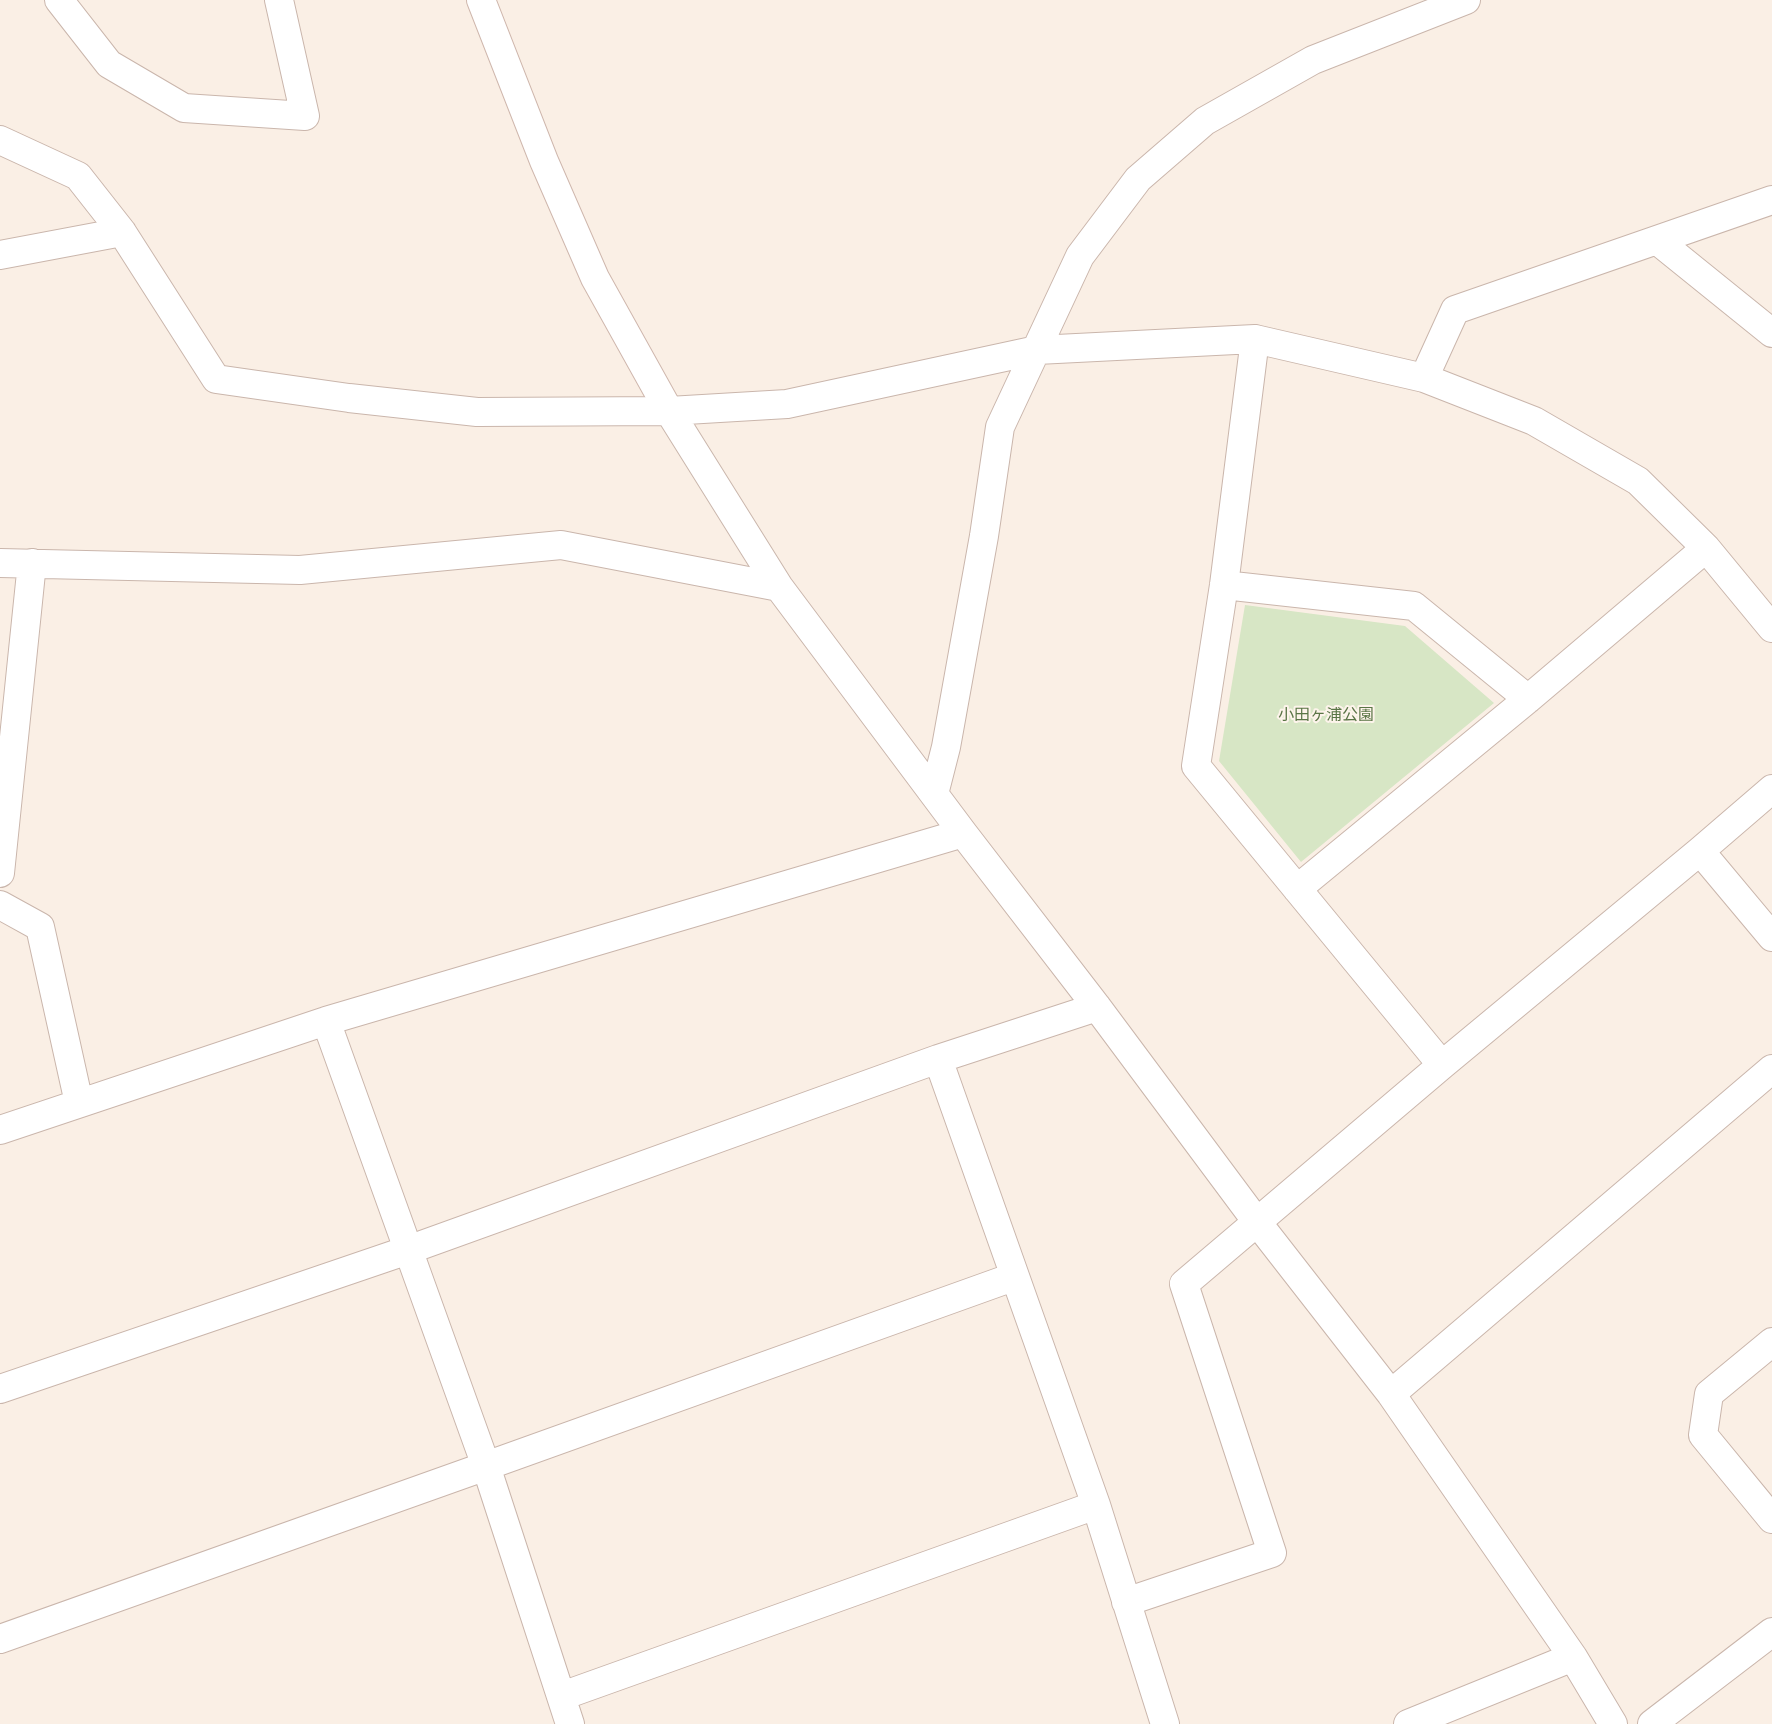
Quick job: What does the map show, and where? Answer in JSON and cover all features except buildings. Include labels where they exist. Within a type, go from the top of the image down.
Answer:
[{"type":"street","points":[[59,0],[109,64],[184,108],[305,116],[279,0]]},
{"type":"street","points":[[481,0],[544,161],[594,278],[669,411],[779,587],[1257,1222],[1391,1394],[1573,1657],[1612,1724]]},
{"type":"street","points":[[934,794],[946,747],[955,699],[984,536],[1000,427],[1080,256],[1138,179],[1205,121],[1313,60],[1456,2]]},
{"type":"street","points":[[0,140],[78,176],[122,232],[216,379],[348,398],[477,412],[669,411],[787,404],[1037,350],[1255,339],[1424,378],[1534,422],[1638,481],[1706,548],[1772,628]]},
{"type":"street","points":[[1424,378],[1455,310],[1772,200]]},
{"type":"street","points":[[0,255],[122,232]]},
{"type":"street","points":[[1658,241],[1772,333]]},
{"type":"street","points":[[1255,339],[1224,586],[1196,766],[1442,1065]]},
{"type":"street","points":[[0,563],[300,570],[561,545],[779,587]]},
{"type":"street","points":[[1296,889],[1528,699],[1706,548]]},
{"type":"street","points":[[0,873],[32,563]]},
{"type":"street","points":[[1224,586],[1414,606],[1528,699]]},
{"type":"street","points":[[1126,1602],[1272,1553],[1184,1284],[1772,789]]},
{"type":"street","points":[[0,1130],[79,1102],[326,1021],[963,833]]},
{"type":"street","points":[[1700,851],[1772,937]]},
{"type":"street","points":[[0,905],[40,926],[79,1102]]},
{"type":"street","points":[[0,1389],[408,1250],[938,1059],[1097,1007]]},
{"type":"street","points":[[326,1021],[486,1466],[570,1724]]},
{"type":"street","points":[[938,1059],[1096,1506],[1164,1724]]},
{"type":"street","points":[[1391,1394],[1772,1068]]},
{"type":"street","points":[[0,1639],[1014,1277]]},
{"type":"street","points":[[1772,1342],[1709,1394],[1703,1435],[1772,1519]]},
{"type":"street","points":[[562,1696],[1096,1506]]},
{"type":"street","points":[[1652,1724],[1772,1632]]},
{"type":"street","points":[[1408,1724],[1573,1657]]},
{"type":"green space","name":"小田ヶ浦公園","points":[[1245,605],[1405,626],[1494,703],[1301,862],[1219,761]]}]
